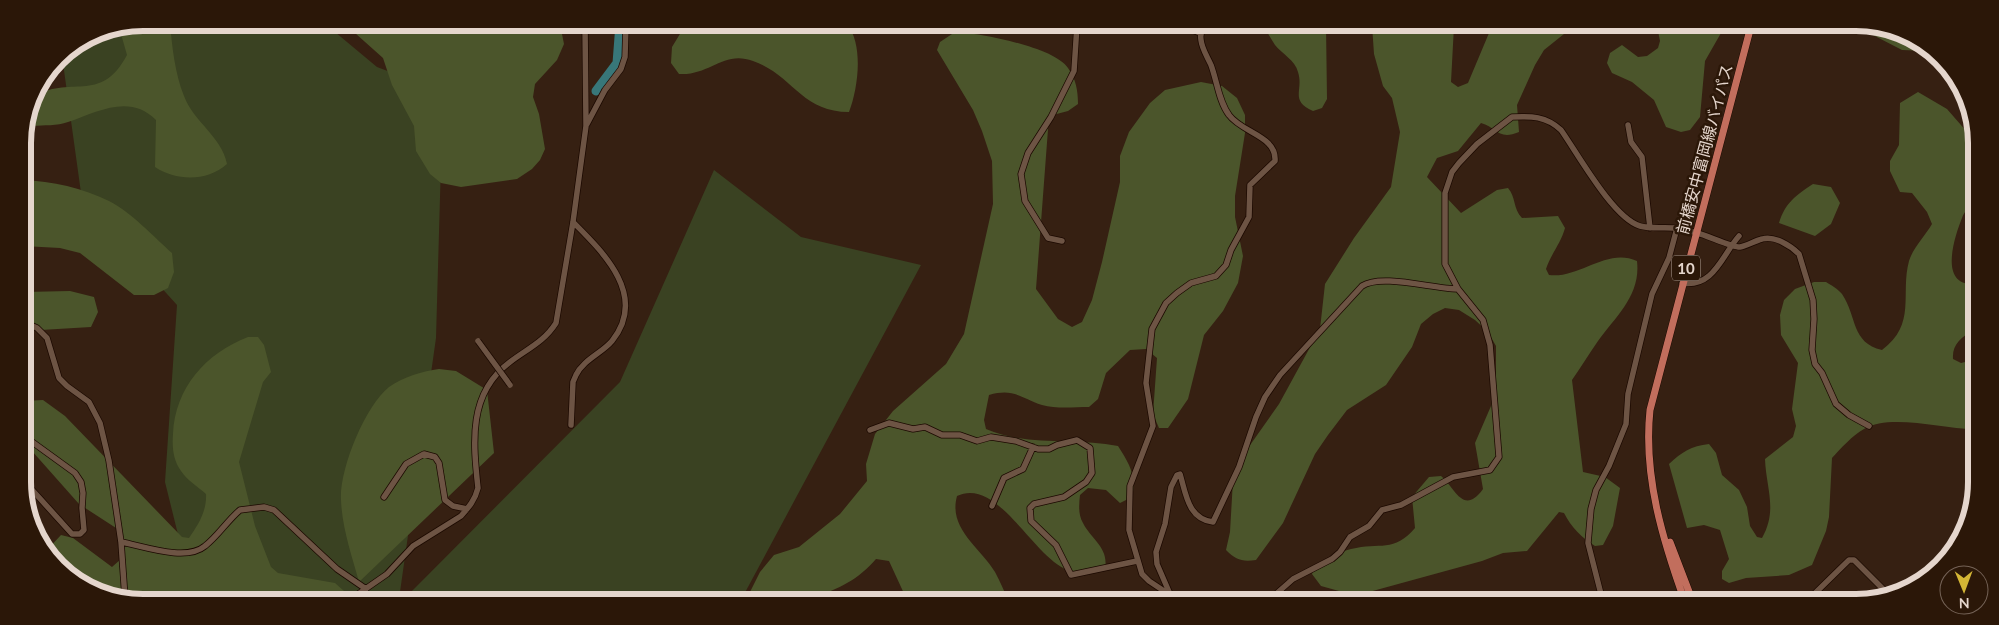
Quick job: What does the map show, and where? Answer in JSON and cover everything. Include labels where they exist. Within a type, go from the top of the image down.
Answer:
[{"type":"main road","name":"前橋安中富岡線バイパス","points":[[1682,594],[1658,513],[1649,466],[1648,426],[1658,376],[1749,31]]},
{"type":"main road","name":"前橋安中富岡線バイパス","points":[[1658,513],[1690,594]]},
{"type":"street","points":[[358,594],[387,574],[413,546],[461,516],[476,498],[478,488],[474,427],[478,404],[493,377],[508,364],[547,337],[556,323],[573,222],[586,126],[585,31]]},
{"type":"street","points":[[586,126],[605,90],[621,69],[625,57],[626,31]]},
{"type":"street","points":[[1062,241],[1048,238],[1035,218],[1025,201],[1021,174],[1028,153],[1051,117],[1074,71],[1076,31]]},
{"type":"street","points":[[1168,594],[1148,581],[1142,574],[1129,530],[1130,486],[1153,426],[1146,383],[1152,329],[1166,303],[1177,293],[1191,283],[1216,276],[1226,265],[1231,250],[1249,217],[1250,185],[1275,161],[1274,148],[1234,120],[1224,107],[1210,63],[1202,47],[1200,33],[1194,31]]},
{"type":"street","points":[[1276,594],[1285,585],[1306,571],[1332,559],[1340,552],[1350,537],[1369,526],[1382,510],[1407,502],[1453,477],[1484,472],[1495,465],[1499,457],[1490,346],[1483,320],[1458,289],[1445,264],[1446,189],[1452,172],[1459,163],[1484,138],[1512,117],[1544,118],[1554,123],[1561,130],[1607,198],[1625,219],[1638,226],[1677,228],[1714,237],[1730,246],[1740,247],[1764,238],[1772,238],[1799,254],[1813,300],[1812,350],[1815,364],[1822,373],[1836,404],[1849,415],[1869,426]]},
{"type":"street","points":[[1628,125],[1631,142],[1642,157],[1650,228]]},
{"type":"street","points":[[570,425],[576,374],[612,341],[625,312],[625,297],[616,271],[596,245],[573,222]]},
{"type":"street","points":[[1601,594],[1588,543],[1591,509],[1596,490],[1609,466],[1626,424],[1628,394],[1652,294],[1669,258],[1677,228]]},
{"type":"street","points":[[1682,283],[1696,284],[1716,272],[1730,246],[1739,236]]},
{"type":"street","points":[[1170,594],[1157,564],[1156,552],[1165,524],[1171,487],[1177,475],[1180,474],[1185,495],[1191,508],[1204,520],[1213,522],[1239,468],[1265,396],[1280,375],[1362,286],[1369,281],[1382,280],[1458,289]]},
{"type":"street","points":[[31,325],[37,328],[47,338],[59,378],[66,386],[89,402],[100,423],[109,461],[121,542],[125,592]]},
{"type":"street","points":[[478,342],[510,386]]},
{"type":"street","points":[[870,430],[889,423],[913,429],[925,428],[942,435],[960,435],[977,440],[991,437],[1049,449],[1062,443],[1077,440],[1084,443],[1092,452],[1092,473],[1086,482],[1064,497],[1034,504],[1030,508],[1031,521],[1056,545],[1071,575],[1137,561]]},
{"type":"street","points":[[31,441],[75,473],[81,482],[84,530],[80,534],[72,534],[32,489]]},
{"type":"street","points":[[992,506],[1004,478],[1023,469],[1033,447]]},
{"type":"street","points":[[384,497],[406,464],[424,454],[430,454],[439,464],[445,500],[453,506],[467,509]]},
{"type":"street","points":[[121,542],[166,552],[192,552],[206,545],[240,510],[264,507],[280,514],[298,535],[337,569],[366,589]]},
{"type":"street","points":[[1814,594],[1849,560],[1854,560],[1884,590]]},
{"type":"green space","points":[[144,31],[332,31],[377,67],[443,92],[436,338],[400,594],[193,594],[165,482],[177,305],[82,200],[63,65],[81,50],[108,37],[122,33]]},
{"type":"green space","points":[[144,31],[171,31],[176,69],[184,96],[188,105],[214,137],[224,154],[227,164],[219,170],[201,177],[182,177],[163,172],[155,167],[156,120],[146,112],[135,108],[113,107],[64,123],[33,126],[35,115],[44,92],[59,88],[95,84],[106,80],[117,70],[127,55],[121,34]]},
{"type":"green space","points":[[353,31],[416,31],[417,33],[425,31],[561,31],[564,44],[557,60],[535,84],[533,97],[539,114],[545,149],[540,160],[532,169],[517,179],[461,187],[441,183],[430,174],[416,151],[414,126],[392,85],[383,58]]},
{"type":"green space","points":[[682,31],[851,31],[856,43],[858,67],[855,91],[849,112],[819,106],[808,100],[767,67],[742,58],[725,61],[690,74],[679,74],[671,63],[672,47]]},
{"type":"green space","points":[[1267,31],[1326,31],[1327,99],[1322,108],[1313,111],[1301,103],[1299,99],[1299,78],[1296,68],[1275,45]]},
{"type":"green space","points":[[1372,31],[1454,31],[1451,82],[1458,87],[1468,83],[1491,31],[1568,31],[1544,50],[1535,65],[1517,105],[1519,132],[1506,135],[1481,123],[1458,151],[1437,158],[1427,177],[1461,213],[1497,190],[1508,188],[1517,211],[1522,218],[1558,216],[1565,228],[1546,269],[1549,275],[1571,273],[1604,260],[1615,258],[1637,261],[1637,273],[1631,295],[1572,380],[1583,472],[1605,477],[1620,488],[1613,526],[1603,545],[1595,546],[1577,532],[1564,513],[1559,512],[1527,551],[1503,553],[1482,561],[1369,592],[1339,591],[1321,586],[1312,574],[1315,565],[1342,552],[1361,547],[1393,544],[1407,536],[1415,528],[1412,497],[1429,477],[1441,476],[1459,497],[1464,500],[1476,497],[1483,489],[1475,443],[1491,406],[1496,372],[1496,346],[1488,332],[1475,320],[1459,310],[1445,308],[1433,314],[1421,324],[1412,347],[1386,385],[1347,410],[1328,435],[1315,454],[1283,523],[1256,560],[1240,560],[1226,550],[1230,532],[1233,480],[1248,448],[1279,404],[1320,329],[1325,284],[1354,238],[1391,187],[1400,132],[1392,98],[1383,86],[1374,54]]},
{"type":"green space","points":[[1658,31],[1722,31],[1705,61],[1700,117],[1690,130],[1681,132],[1666,127],[1654,100],[1632,82],[1612,73],[1607,63],[1610,53],[1622,45],[1638,57],[1647,56],[1658,48],[1660,41]]},
{"type":"green space","points":[[955,32],[1016,42],[1060,60],[1071,72],[1077,90],[1078,104],[1068,111],[1049,116],[1036,289],[1058,319],[1072,327],[1082,322],[1092,300],[1120,182],[1120,156],[1129,132],[1150,103],[1165,90],[1201,82],[1222,86],[1237,98],[1245,115],[1245,133],[1235,196],[1235,217],[1243,256],[1238,283],[1223,311],[1204,335],[1188,399],[1168,428],[1159,428],[1153,414],[1157,358],[1146,349],[1130,350],[1106,373],[1098,399],[1089,407],[1047,406],[1011,393],[989,395],[984,420],[986,429],[1018,438],[1102,443],[1118,446],[1126,458],[1133,476],[1132,497],[1120,503],[1106,490],[1088,488],[1080,495],[1079,509],[1081,520],[1102,549],[1106,561],[1105,568],[1075,572],[1057,564],[1043,552],[1002,508],[987,498],[972,493],[957,496],[955,508],[957,518],[967,537],[995,572],[1005,594],[904,594],[889,561],[876,559],[855,578],[826,594],[749,594],[760,572],[774,555],[799,547],[840,514],[867,481],[866,464],[875,434],[893,411],[946,364],[964,334],[993,204],[992,161],[973,110],[937,50],[940,42]]},
{"type":"green space","points":[[1869,32],[1884,35],[1919,51],[1902,50]]},
{"type":"green space","points":[[1918,92],[1947,109],[1967,132],[1968,208],[1963,215],[1953,248],[1952,269],[1956,277],[1962,282],[1968,283],[1968,334],[1956,345],[1953,359],[1961,363],[1968,361],[1968,429],[1888,422],[1875,424],[1864,429],[1843,446],[1832,458],[1829,517],[1826,531],[1812,565],[1789,575],[1746,578],[1729,583],[1722,579],[1722,571],[1729,559],[1720,530],[1704,525],[1687,528],[1669,464],[1687,450],[1709,444],[1716,453],[1722,475],[1739,490],[1747,507],[1750,526],[1757,537],[1762,538],[1767,528],[1770,508],[1765,459],[1793,437],[1796,426],[1792,409],[1798,363],[1781,335],[1780,315],[1784,300],[1795,289],[1814,282],[1826,282],[1842,294],[1860,335],[1872,346],[1882,350],[1900,330],[1904,319],[1909,261],[1932,224],[1927,212],[1912,193],[1900,192],[1890,171],[1890,161],[1899,145],[1900,103]]},
{"type":"green space","points":[[714,170],[801,237],[921,265],[744,594],[409,594],[620,382]]},
{"type":"green space","points":[[31,181],[78,189],[99,196],[117,206],[142,225],[172,253],[174,272],[168,288],[154,295],[134,295],[80,253],[60,248],[31,246]]},
{"type":"green space","points":[[1813,184],[1831,187],[1840,203],[1831,224],[1815,236],[1779,223],[1784,210],[1792,200]]},
{"type":"green space","points":[[70,291],[94,297],[98,312],[91,327],[31,331],[31,292]]},
{"type":"green space","points":[[248,337],[258,337],[264,345],[271,372],[263,382],[239,462],[255,526],[271,567],[278,573],[335,583],[347,594],[144,594],[115,590],[87,579],[64,561],[51,546],[61,535],[73,538],[112,567],[121,559],[121,544],[116,528],[79,504],[31,450],[31,401],[43,400],[65,416],[182,537],[189,538],[199,523],[206,494],[186,477],[176,462],[173,444],[175,417],[187,387],[196,374],[219,352]]},
{"type":"green space","points":[[439,369],[456,371],[487,390],[494,453],[359,582],[345,531],[341,500],[344,472],[355,439],[371,408],[389,387],[413,375]]},
{"type":"waterway","points":[[596,91],[617,63],[619,31]]}]
